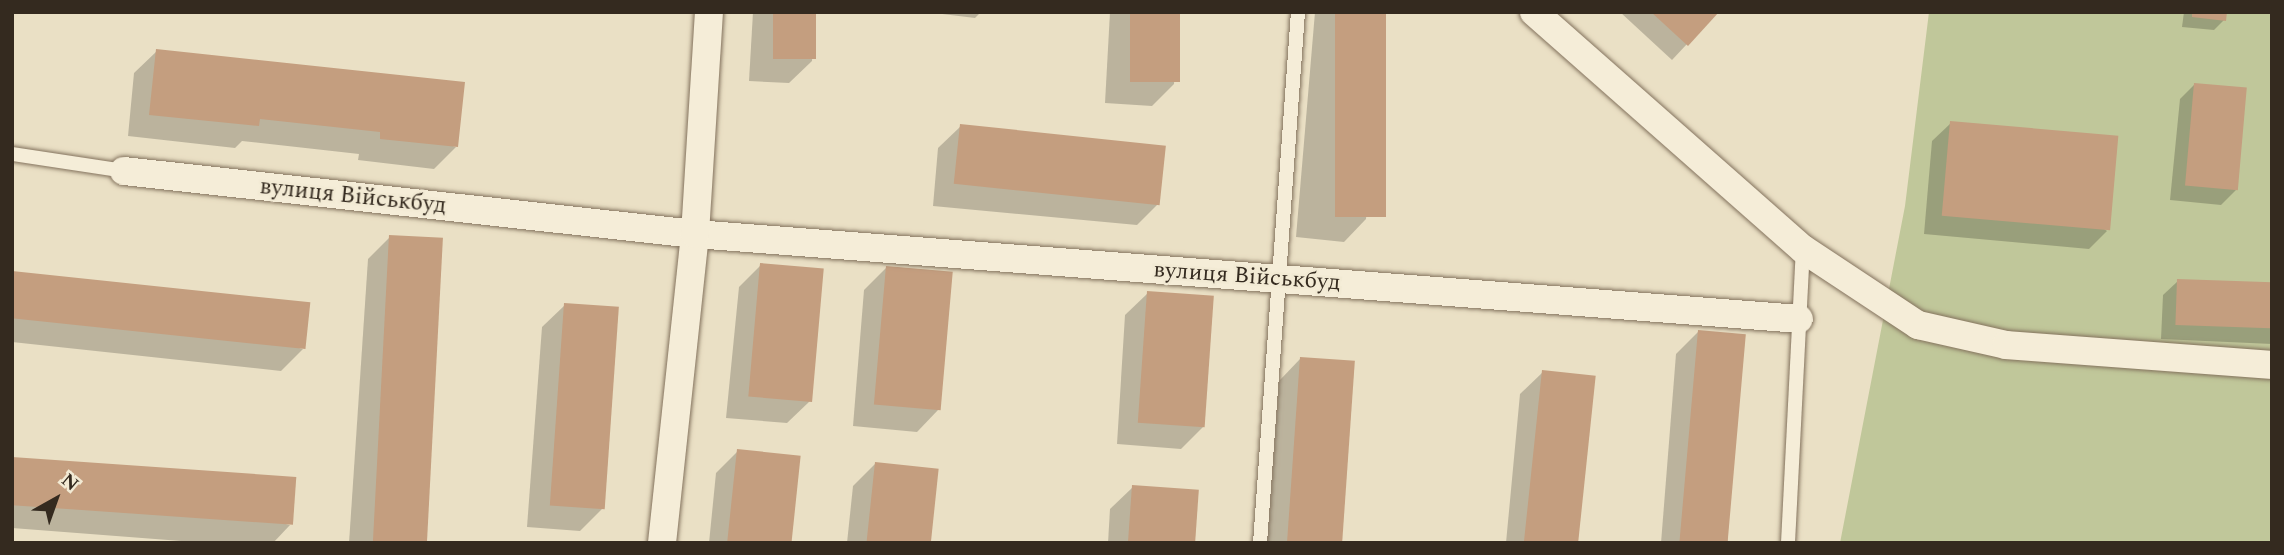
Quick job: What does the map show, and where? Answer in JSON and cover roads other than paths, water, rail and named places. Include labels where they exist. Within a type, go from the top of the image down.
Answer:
[{"type":"street","points":[[662,543],[695,234],[709,12]]},
{"type":"street","points":[[1534,12],[1802,249],[1918,325],[2006,345],[2272,365]]},
{"type":"street","name":"вулиця Військбуд","points":[[124,171],[695,234],[1799,319]]},
{"type":"lane","points":[[1260,543],[1281,279],[1298,12]]},
{"type":"lane","name":"вулиця Військбуд","points":[[12,154],[124,171]]},
{"type":"lane","points":[[1788,543],[1802,249]]}]
